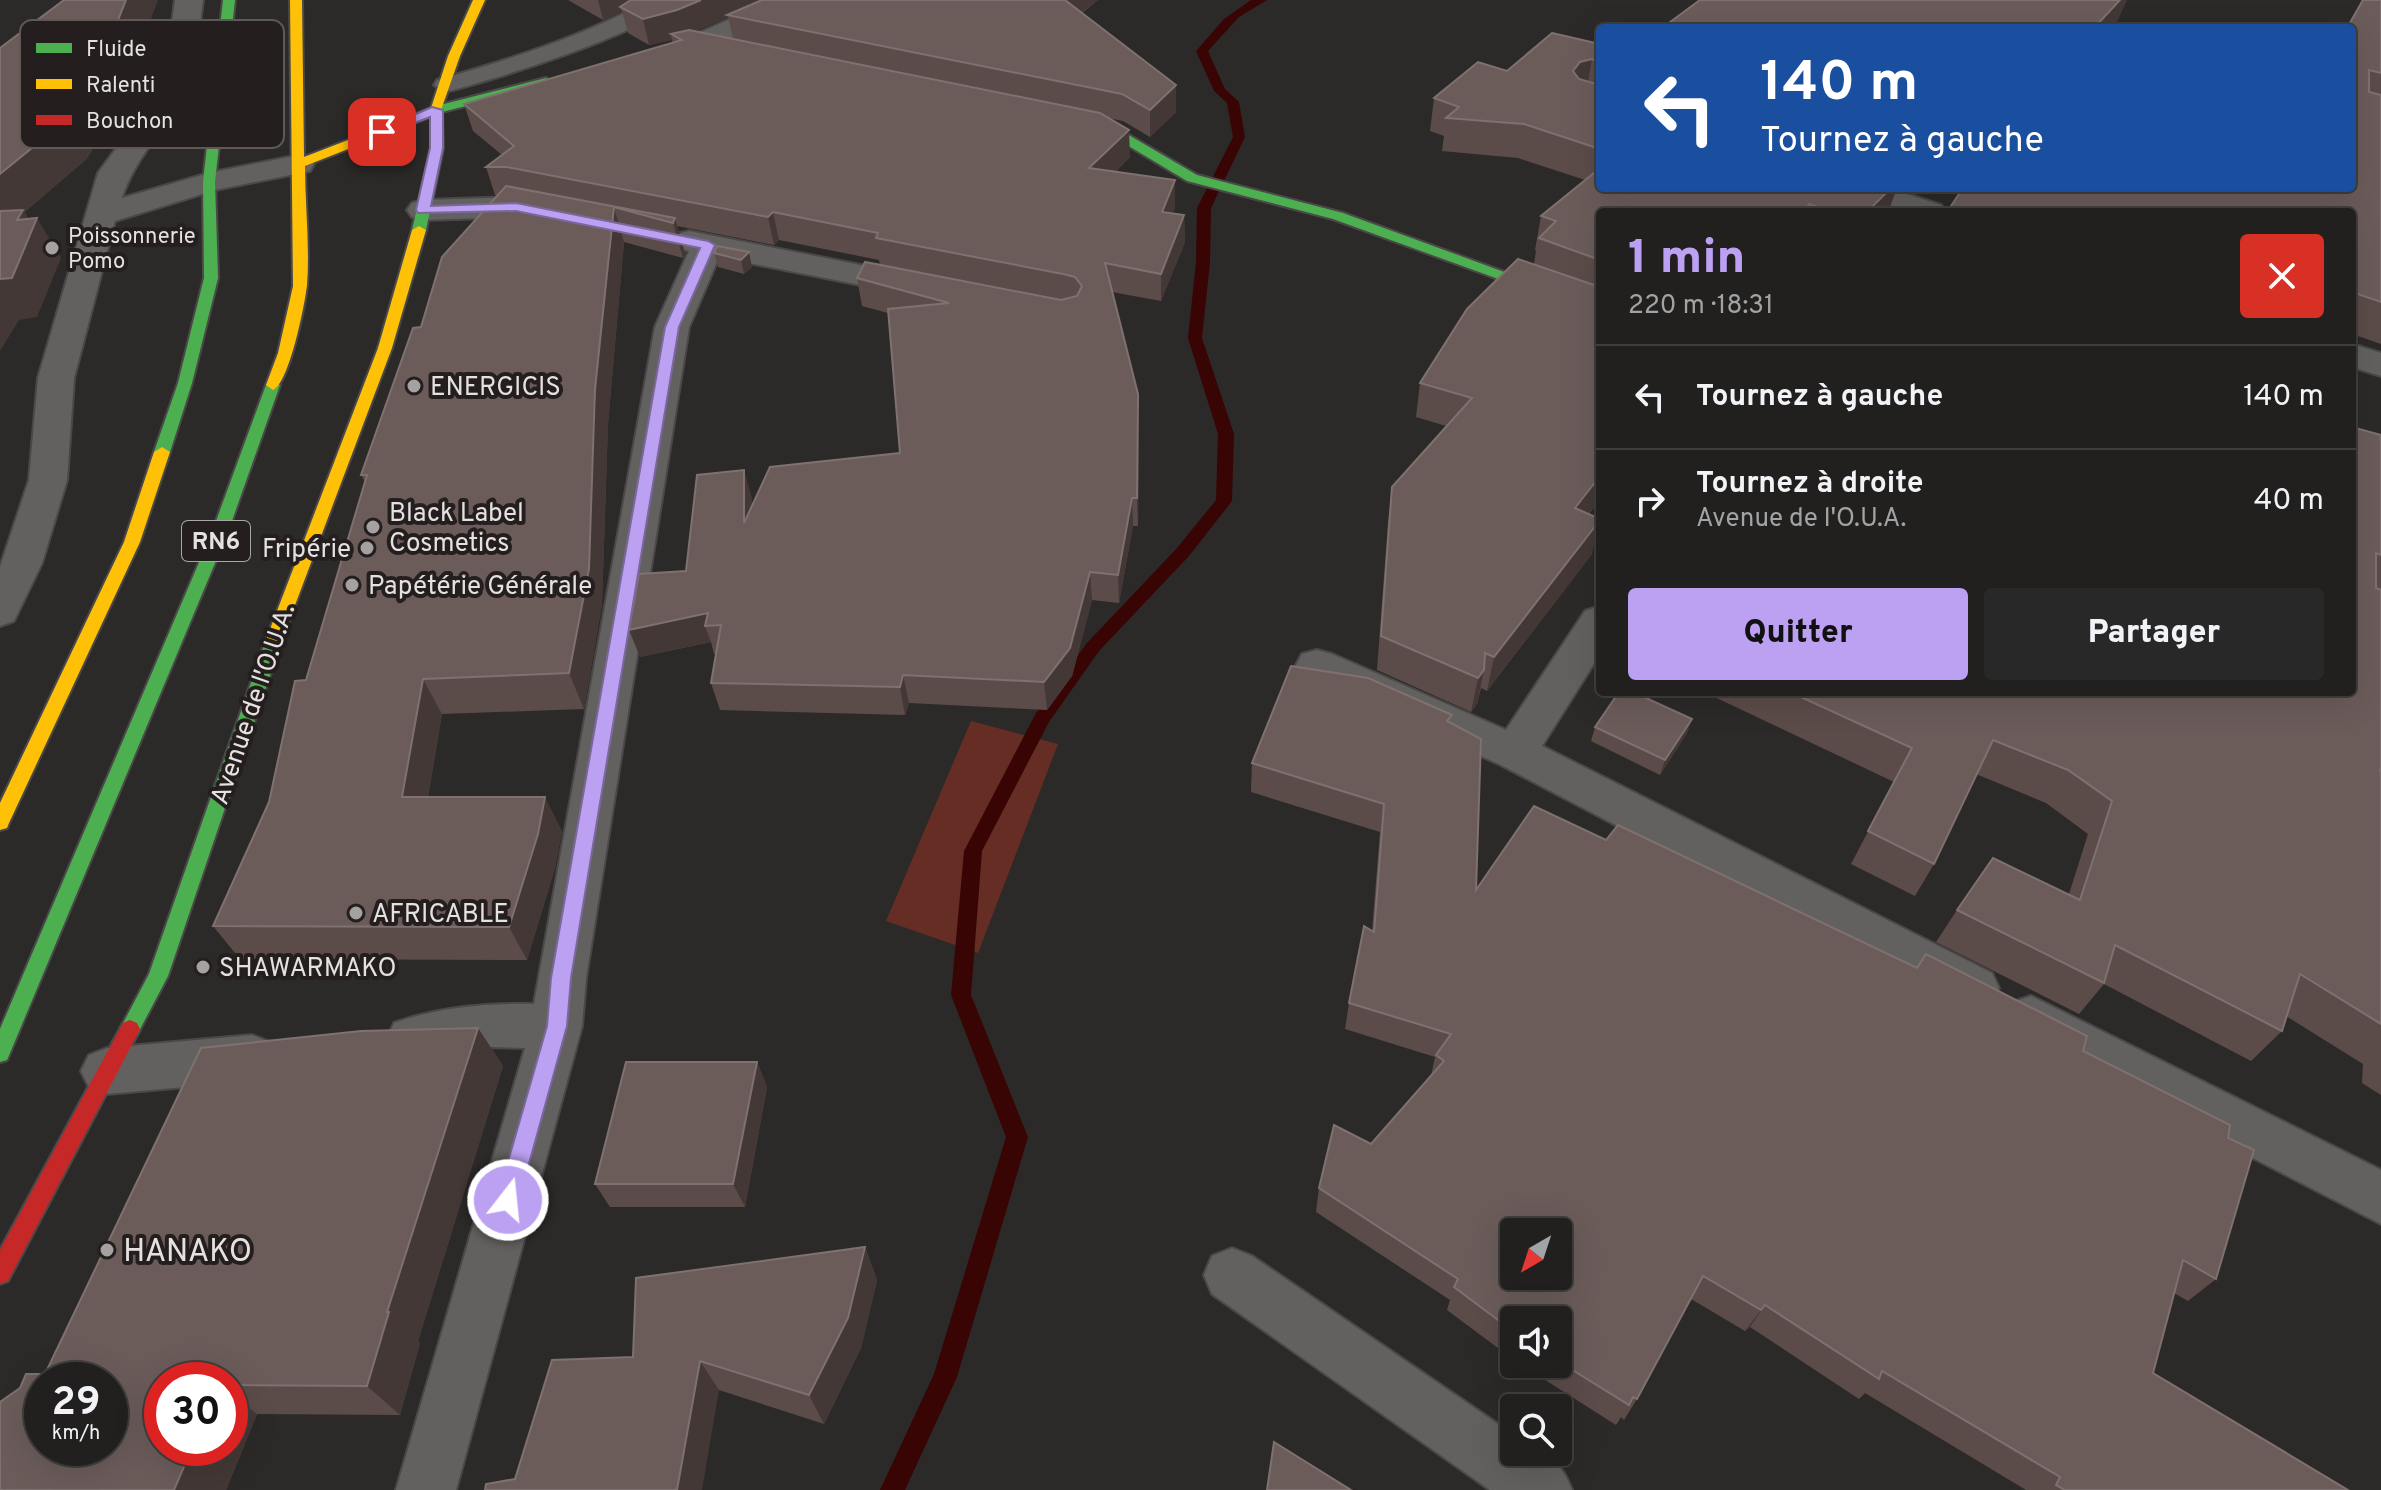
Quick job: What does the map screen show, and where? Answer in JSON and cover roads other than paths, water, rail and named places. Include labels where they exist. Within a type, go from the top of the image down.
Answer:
[{"type":"main road","points":[[227,20],[229,0]]},
{"type":"main road","name":"RN6","points":[[0,1053],[220,532],[285,353],[300,286],[296,0]]},
{"type":"main road","points":[[436,110],[479,0]]},
{"type":"main road","points":[[688,47],[726,51]]},
{"type":"main road","points":[[299,164],[436,110],[558,79]]},
{"type":"main road","name":"Avenue de l'O.U.A.","points":[[0,1273],[158,976],[299,567],[385,348],[411,266],[437,148],[436,110]]},
{"type":"main road","points":[[1050,117],[1111,130],[1192,178],[1338,216],[1596,311]]},
{"type":"main road","points":[[0,823],[132,542],[185,383],[211,278],[209,182],[213,148]]},
{"type":"street","points":[[186,20],[189,0]]},
{"type":"street","points":[[688,47],[796,0]]},
{"type":"street","points":[[0,611],[22,563],[48,480],[56,378],[101,215],[114,173],[132,148]]},
{"type":"street","points":[[101,215],[209,182],[299,164]]},
{"type":"street","points":[[1870,192],[1919,208]]},
{"type":"street","points":[[423,210],[516,207],[575,219]]},
{"type":"street","points":[[664,236],[940,291]]},
{"type":"street","points":[[426,1490],[557,1026],[561,978],[672,327],[708,245]]},
{"type":"street","points":[[2356,356],[2381,365]]},
{"type":"street","points":[[1515,752],[1596,627]]},
{"type":"street","points":[[1317,665],[1515,752],[2381,1198]]},
{"type":"street","points":[[375,1045],[491,1025],[557,1026]]},
{"type":"street","points":[[107,1071],[297,1054]]},
{"type":"street","points":[[1232,1275],[1542,1490]]},
{"type":"lane","points":[[445,85],[559,49],[640,14],[656,5],[653,0]]},
{"type":"waterway","points":[[892,1490],[945,1377],[1017,1137],[961,995],[973,851],[1042,718],[1093,647],[1183,552],[1224,501],[1226,434],[1195,338],[1203,262],[1204,208],[1239,137],[1233,102],[1220,91],[1202,51],[1235,15],[1261,0]]},
{"type":"place","name":"Poissonnerie Pomo","points":[[52,248]]},
{"type":"place","name":"ENERGICIS","points":[[414,386]]},
{"type":"place","name":"Black Label Cosmetics","points":[[373,527]]},
{"type":"place","name":"Fripérie","points":[[367,548]]},
{"type":"place","name":"Papétérie Générale","points":[[352,585]]},
{"type":"place","name":"AFRICABLE","points":[[356,913]]},
{"type":"place","name":"SHAWARMAKO","points":[[203,967]]},
{"type":"place","name":"HANAKO","points":[[107,1250]]}]
